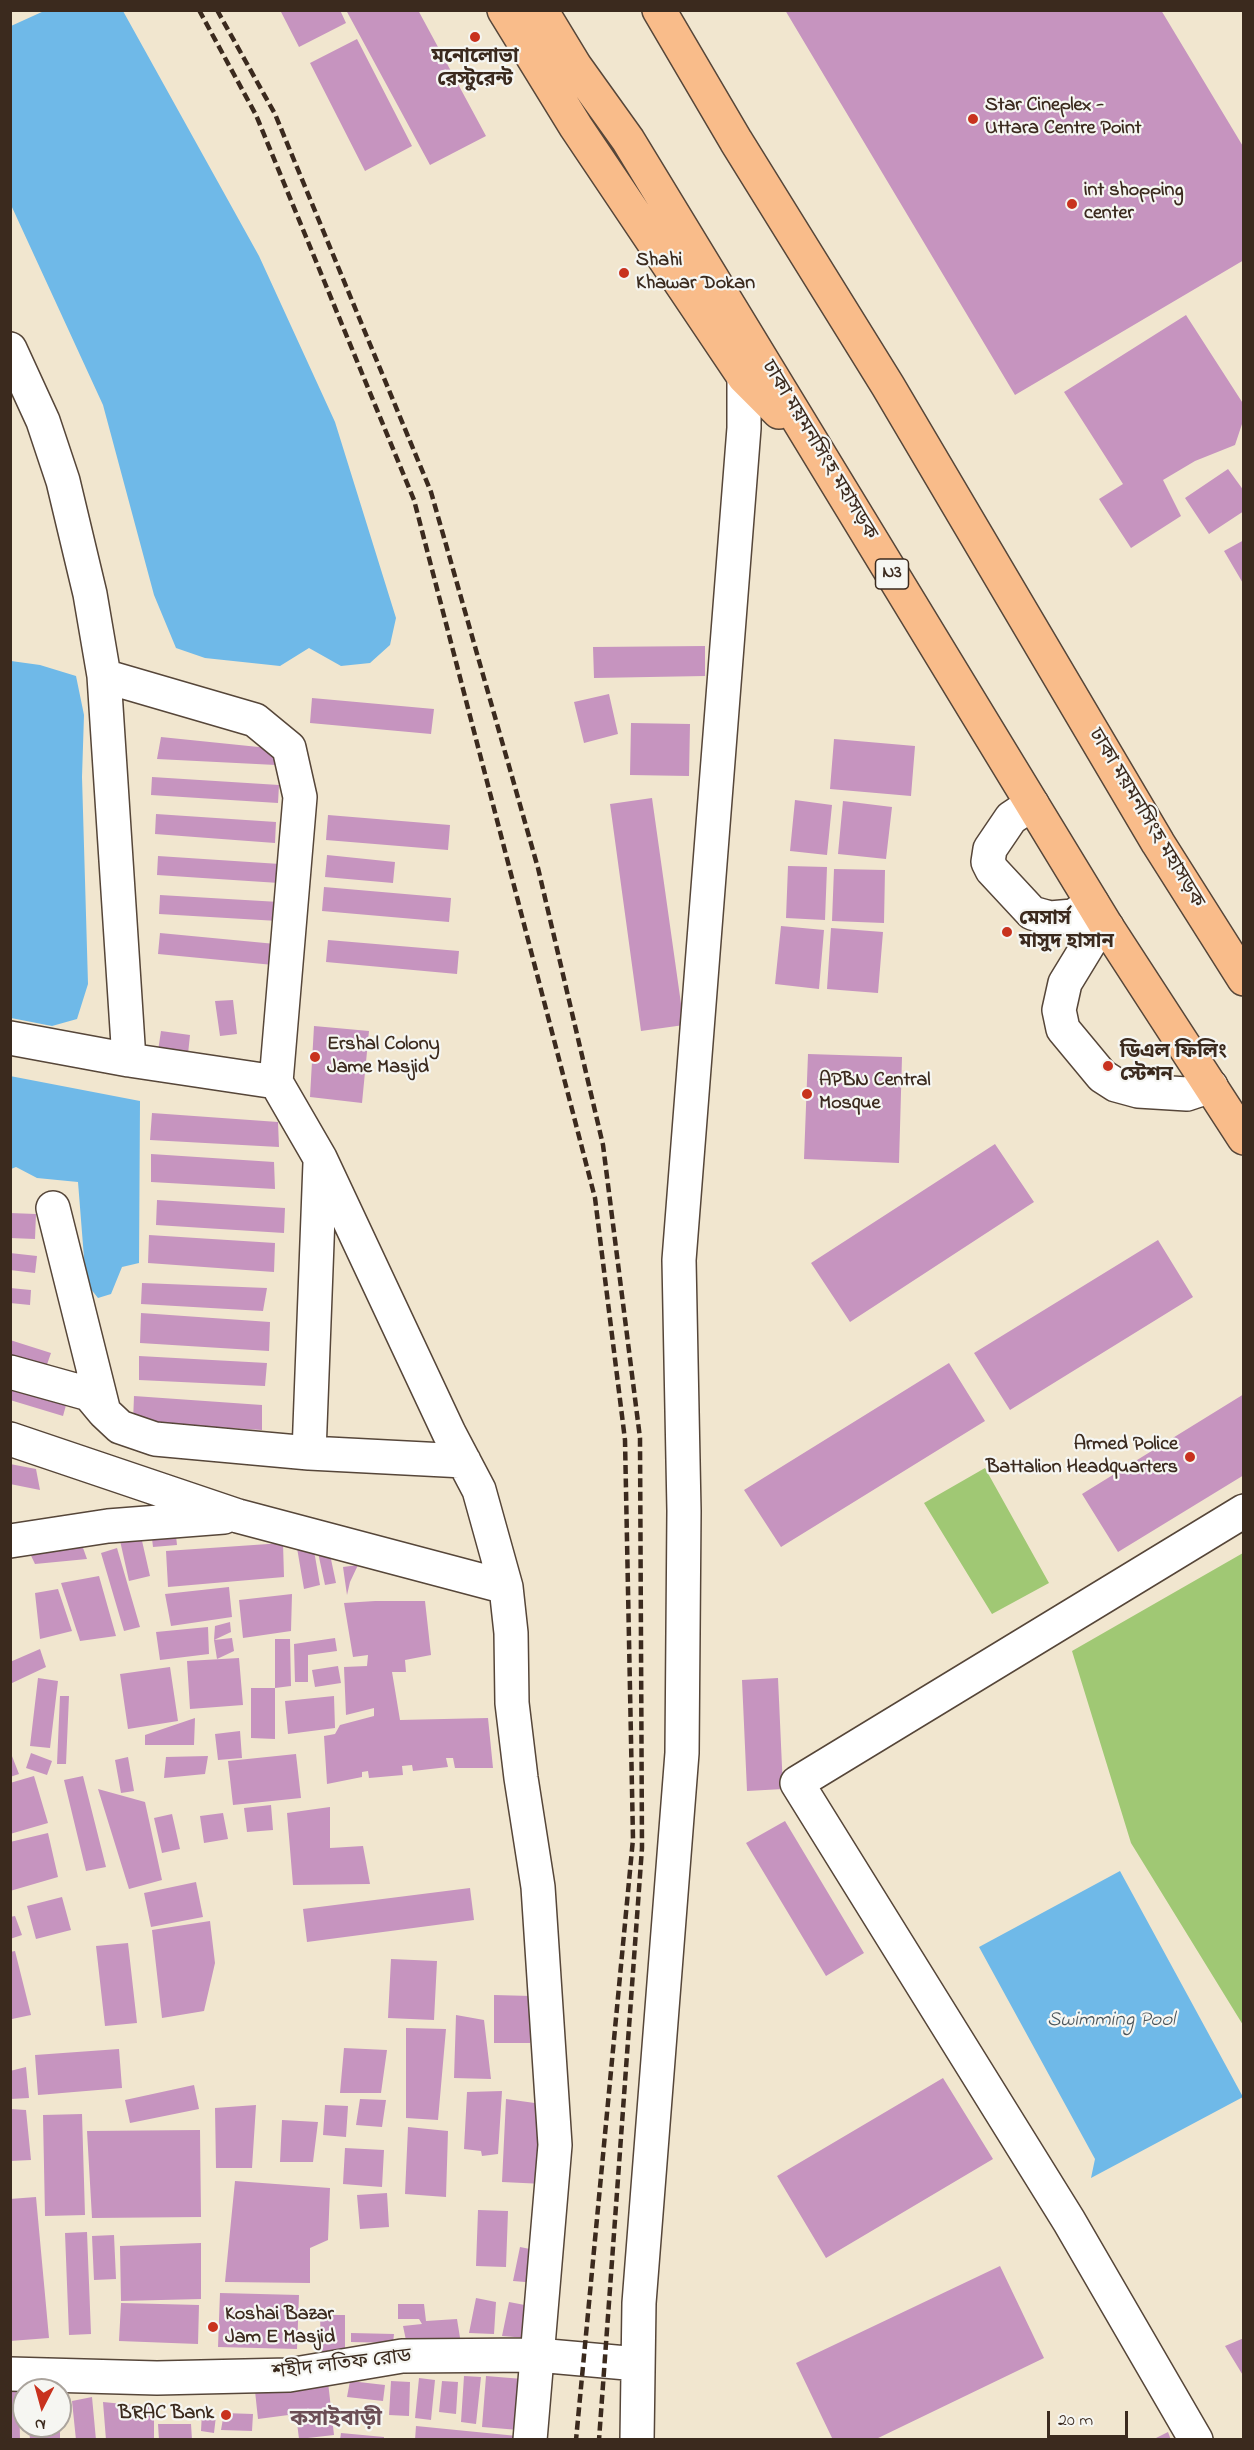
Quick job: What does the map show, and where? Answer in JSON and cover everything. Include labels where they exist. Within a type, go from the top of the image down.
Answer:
[{"type":"highway","points":[[504,10],[576,127],[744,377],[815,447]]},
{"type":"highway","name":"ঢাকা ময়মনসিংহ মহাসড়ক","points":[[541,10],[576,66],[628,140],[1100,915],[1244,1138]]},
{"type":"highway","name":"ঢাকা ময়মনসিংহ মহাসড়ক","points":[[660,10],[736,141],[888,386],[1158,843],[1244,980]]},
{"type":"street","points":[[10,350],[43,421],[63,481],[90,594],[104,676],[129,1060]]},
{"type":"street","points":[[637,2439],[639,2303],[682,1753],[684,1511],[679,1260],[744,428],[744,377]]},
{"type":"street","points":[[104,676],[255,720],[289,748],[300,797],[276,1082],[320,1158],[479,1490],[506,1587],[511,1633],[513,1714],[520,1778],[538,1887],[555,2145],[530,2439]]},
{"type":"street","points":[[1032,804],[1011,818],[990,849],[988,862],[992,870],[1032,913],[1050,918],[1100,915],[1090,942],[1065,983],[1059,1010],[1063,1029],[1102,1076],[1116,1085],[1138,1091],[1187,1094],[1211,1086]]},
{"type":"street","points":[[10,1038],[129,1060],[276,1082]]},
{"type":"street","points":[[309,1453],[320,1158]]},
{"type":"street","points":[[53,1208],[104,1412]]},
{"type":"street","points":[[10,1372],[89,1394],[120,1427],[155,1439],[309,1453],[464,1461]]},
{"type":"street","points":[[10,1439],[238,1516],[506,1587]]},
{"type":"street","points":[[1197,2439],[1069,2221],[797,1783],[1244,1511]]},
{"type":"street","points":[[10,1541],[108,1526],[238,1516]]},
{"type":"street","name":"শহীদ লতিফ রোড","points":[[10,2374],[157,2378],[289,2375],[402,2356],[537,2355],[638,2364]]},
{"type":"green space","points":[[985,1468],[1049,1583],[992,1614],[924,1503]]},
{"type":"green space","points":[[1243,1553],[1243,2025],[1131,1843],[1072,1651]]},
{"type":"water","points":[[44,11],[123,11],[259,256],[335,422],[396,618],[390,645],[370,663],[341,666],[309,648],[280,666],[205,658],[176,648],[154,595],[103,405],[11,205],[11,26]]},
{"type":"water","points":[[11,661],[40,665],[76,676],[84,715],[82,777],[88,984],[77,1019],[52,1026],[11,1018]]},
{"type":"water","points":[[10,1076],[140,1101],[139,1263],[122,1267],[111,1294],[98,1298],[86,1283],[78,1182],[37,1178],[16,1167],[11,1169]]},
{"type":"water","name":"Swimming Pool","points":[[1120,1871],[1243,2097],[1091,2178],[1095,2159],[979,1947]]},
{"type":"building","points":[[280,10],[340,10],[346,23],[299,47]]},
{"type":"building","points":[[346,10],[418,10],[486,136],[430,165]]},
{"type":"building","name":"int shopping center","points":[[785,10],[1161,10],[1244,148],[1244,260],[1015,395]]},
{"type":"building","points":[[357,39],[412,146],[365,171],[310,63]]},
{"type":"building","points":[[1186,315],[1244,405],[1244,418],[1235,445],[1195,461],[1163,480],[1181,516],[1131,548],[1099,499],[1123,484],[1064,392]]},
{"type":"building","points":[[1228,469],[1244,491],[1244,511],[1209,534],[1185,498]]},
{"type":"building","points":[[1244,540],[1244,585],[1224,551]]},
{"type":"building","points":[[705,646],[705,676],[594,678],[593,647]]},
{"type":"building","points":[[609,694],[618,734],[584,743],[574,702]]},
{"type":"building","points":[[312,698],[434,709],[431,734],[310,723]]},
{"type":"building","points":[[631,723],[690,724],[689,776],[630,775]]},
{"type":"building","points":[[161,737],[278,749],[276,765],[157,759]]},
{"type":"building","points":[[834,739],[915,746],[911,796],[830,789]]},
{"type":"building","points":[[152,777],[279,785],[278,803],[151,795]]},
{"type":"building","points":[[652,798],[684,1025],[641,1031],[610,804]]},
{"type":"building","points":[[795,800],[832,805],[827,855],[790,851]]},
{"type":"building","points":[[843,801],[892,807],[886,859],[838,854]]},
{"type":"building","points":[[156,814],[276,822],[275,843],[155,834]]},
{"type":"building","points":[[328,815],[450,825],[448,850],[326,840]]},
{"type":"building","points":[[327,855],[395,862],[393,883],[325,877]]},
{"type":"building","points":[[158,856],[280,864],[279,883],[157,875]]},
{"type":"building","points":[[788,866],[827,867],[825,920],[786,918]]},
{"type":"building","points":[[834,869],[885,870],[884,923],[832,921]]},
{"type":"building","points":[[324,887],[451,898],[449,922],[322,911]]},
{"type":"building","points":[[160,895],[279,902],[278,921],[159,914]]},
{"type":"building","points":[[781,926],[824,930],[819,989],[775,984]]},
{"type":"building","points":[[831,928],[883,932],[878,993],[827,989]]},
{"type":"building","points":[[160,933],[286,945],[284,966],[158,954]]},
{"type":"building","points":[[328,940],[459,951],[457,974],[326,962]]},
{"type":"building","points":[[233,1000],[237,1034],[220,1036],[215,1001]]},
{"type":"building","points":[[314,1026],[369,1031],[362,1103],[310,1097]]},
{"type":"building","points":[[161,1031],[190,1035],[188,1054],[158,1051]]},
{"type":"building","points":[[808,1054],[902,1057],[899,1163],[804,1159]]},
{"type":"building","points":[[152,1113],[278,1122],[279,1147],[150,1140]]},
{"type":"building","points":[[995,1144],[1034,1202],[850,1322],[811,1263]]},
{"type":"building","points":[[151,1154],[274,1162],[275,1189],[151,1182]]},
{"type":"building","points":[[157,1200],[285,1208],[284,1233],[156,1225]]},
{"type":"building","points":[[10,1213],[36,1214],[35,1239],[10,1238]]},
{"type":"building","points":[[149,1235],[275,1243],[274,1272],[148,1263]]},
{"type":"building","points":[[1158,1240],[1193,1297],[1010,1410],[974,1353]]},
{"type":"building","points":[[10,1253],[37,1256],[35,1273],[10,1270]]},
{"type":"building","points":[[142,1283],[267,1288],[263,1311],[141,1304]]},
{"type":"building","points":[[10,1288],[31,1290],[30,1305],[10,1303]]},
{"type":"building","points":[[141,1313],[270,1322],[269,1351],[140,1343]]},
{"type":"building","points":[[10,1340],[51,1353],[44,1373],[10,1361]]},
{"type":"building","points":[[139,1356],[267,1363],[265,1386],[139,1380]]},
{"type":"building","points":[[949,1363],[985,1421],[781,1547],[744,1490]]},
{"type":"building","points":[[10,1381],[68,1398],[63,1416],[10,1400]]},
{"type":"building","points":[[1244,1394],[1244,1475],[1118,1552],[1082,1494]]},
{"type":"building","points":[[134,1396],[262,1405],[262,1430],[133,1422]]},
{"type":"building","points":[[10,1464],[36,1469],[40,1490],[10,1484]]},
{"type":"building","points":[[175,1527],[177,1545],[153,1547],[151,1530]]},
{"type":"building","points":[[77,1531],[87,1559],[35,1564],[23,1539]]},
{"type":"building","points":[[140,1532],[150,1576],[129,1581],[119,1536]]},
{"type":"building","points":[[312,1539],[320,1585],[304,1589],[296,1542]]},
{"type":"building","points":[[283,1543],[284,1577],[168,1587],[166,1551]]},
{"type":"building","points":[[328,1545],[336,1583],[325,1585],[317,1548]]},
{"type":"building","points":[[117,1548],[140,1627],[124,1631],[101,1553]]},
{"type":"building","points":[[358,1565],[350,1582],[347,1595],[343,1567]]},
{"type":"building","points":[[99,1576],[116,1636],[80,1641],[61,1583]]},
{"type":"building","points":[[229,1587],[232,1617],[171,1626],[165,1594]]},
{"type":"building","points":[[58,1589],[72,1631],[40,1639],[35,1593]]},
{"type":"building","points":[[292,1594],[291,1631],[243,1638],[239,1600]]},
{"type":"building","points":[[425,1601],[431,1655],[405,1660],[406,1672],[392,1672],[400,1720],[488,1718],[493,1768],[455,1768],[453,1758],[446,1758],[448,1767],[413,1771],[412,1765],[402,1766],[403,1775],[369,1778],[368,1771],[362,1772],[362,1777],[327,1784],[324,1736],[335,1734],[340,1725],[374,1716],[374,1708],[346,1715],[344,1667],[367,1666],[368,1655],[353,1657],[344,1603]]},
{"type":"building","points":[[230,1622],[231,1632],[214,1640],[215,1626]]},
{"type":"building","points":[[208,1627],[209,1654],[160,1660],[156,1632]]},
{"type":"building","points":[[232,1638],[234,1651],[217,1659],[214,1640]]},
{"type":"building","points":[[335,1638],[337,1651],[308,1655],[308,1682],[295,1682],[294,1644]]},
{"type":"building","points":[[275,1639],[290,1639],[291,1686],[275,1688]]},
{"type":"building","points":[[40,1649],[46,1667],[10,1684],[10,1662]]},
{"type":"building","points":[[239,1658],[243,1705],[190,1709],[187,1661]]},
{"type":"building","points":[[338,1666],[341,1683],[315,1687],[312,1670]]},
{"type":"building","points":[[170,1667],[178,1721],[128,1729],[120,1674]]},
{"type":"building","points":[[38,1678],[58,1681],[50,1748],[30,1746]]},
{"type":"building","points":[[778,1678],[783,1789],[747,1791],[742,1680]]},
{"type":"building","points":[[251,1688],[275,1688],[275,1739],[251,1738]]},
{"type":"building","points":[[60,1696],[69,1696],[66,1764],[57,1764]]},
{"type":"building","points":[[334,1696],[335,1728],[288,1734],[285,1701]]},
{"type":"building","points":[[195,1718],[194,1745],[145,1745],[145,1735]]},
{"type":"building","points":[[240,1731],[242,1758],[218,1760],[215,1734]]},
{"type":"building","points":[[10,1751],[19,1774],[10,1777]]},
{"type":"building","points":[[31,1753],[52,1761],[47,1775],[26,1768]]},
{"type":"building","points":[[296,1754],[301,1798],[233,1805],[228,1761]]},
{"type":"building","points":[[208,1756],[205,1774],[164,1778],[166,1757]]},
{"type":"building","points":[[128,1757],[134,1791],[121,1793],[115,1760]]},
{"type":"building","points":[[34,1776],[48,1823],[10,1834],[10,1783]]},
{"type":"building","points":[[83,1776],[106,1867],[86,1871],[64,1780]]},
{"type":"building","points":[[98,1789],[145,1802],[162,1880],[129,1889]]},
{"type":"building","points":[[271,1805],[273,1830],[247,1832],[244,1808]]},
{"type":"building","points":[[330,1807],[330,1848],[363,1846],[370,1884],[293,1885],[287,1813]]},
{"type":"building","points":[[223,1813],[228,1839],[204,1843],[200,1816]]},
{"type":"building","points":[[172,1814],[180,1849],[162,1853],[154,1818]]},
{"type":"building","points":[[785,1821],[864,1953],[826,1976],[746,1843]]},
{"type":"building","points":[[48,1833],[58,1877],[10,1891],[10,1842]]},
{"type":"building","points":[[196,1882],[203,1917],[151,1927],[144,1893]]},
{"type":"building","points":[[470,1888],[474,1920],[307,1942],[303,1909]]},
{"type":"building","points":[[62,1897],[71,1930],[36,1939],[27,1906]]},
{"type":"building","points":[[15,1916],[22,1935],[10,1939],[10,1917]]},
{"type":"building","points":[[210,1921],[215,1963],[204,2011],[162,2018],[152,1930]]},
{"type":"building","points":[[128,1943],[137,2023],[105,2026],[96,1946]]},
{"type":"building","points":[[15,1951],[31,2015],[12,2019],[10,1952]]},
{"type":"building","points":[[391,1959],[437,1961],[434,2020],[388,2018]]},
{"type":"building","points":[[494,1995],[531,1996],[530,2043],[494,2043]]},
{"type":"building","points":[[456,2015],[484,2020],[491,2079],[454,2078]]},
{"type":"building","points":[[406,2028],[446,2029],[438,2120],[406,2118]]},
{"type":"building","points":[[344,2048],[387,2050],[381,2093],[340,2093]]},
{"type":"building","points":[[119,2049],[122,2088],[38,2095],[35,2055]]},
{"type":"building","points":[[26,2067],[29,2098],[10,2099],[10,2071]]},
{"type":"building","points":[[943,2078],[993,2159],[826,2258],[777,2176]]},
{"type":"building","points":[[194,2085],[199,2109],[130,2123],[125,2100]]},
{"type":"building","points":[[502,2091],[498,2154],[482,2156],[481,2151],[464,2149],[467,2092]]},
{"type":"building","points":[[360,2099],[386,2100],[382,2127],[356,2125]]},
{"type":"building","points":[[506,2099],[549,2105],[544,2184],[502,2182]]},
{"type":"building","points":[[256,2105],[252,2168],[216,2168],[215,2108]]},
{"type":"building","points":[[325,2105],[348,2106],[346,2137],[323,2135]]},
{"type":"building","points":[[10,2109],[26,2110],[31,2160],[10,2161]]},
{"type":"building","points":[[82,2114],[85,2215],[45,2216],[43,2115]]},
{"type":"building","points":[[282,2120],[318,2122],[313,2162],[280,2162]]},
{"type":"building","points":[[408,2127],[448,2131],[446,2197],[405,2194]]},
{"type":"building","points":[[200,2130],[201,2217],[92,2218],[87,2131]]},
{"type":"building","points":[[345,2148],[384,2150],[382,2187],[343,2184]]},
{"type":"building","points":[[235,2181],[330,2188],[328,2240],[310,2248],[310,2283],[225,2282]]},
{"type":"building","points":[[387,2193],[389,2227],[360,2229],[357,2195]]},
{"type":"building","points":[[36,2197],[49,2338],[10,2341],[10,2199]]},
{"type":"building","points":[[478,2210],[508,2211],[506,2267],[476,2266]]},
{"type":"building","points":[[87,2232],[91,2334],[69,2335],[65,2233]]},
{"type":"building","points":[[114,2235],[116,2279],[94,2280],[92,2236]]},
{"type":"building","points":[[201,2243],[201,2299],[121,2301],[120,2246]]},
{"type":"building","points":[[520,2247],[540,2251],[537,2283],[513,2281]]},
{"type":"building","points":[[1000,2266],[1044,2358],[874,2440],[833,2440],[796,2363]]},
{"type":"building","points":[[220,2293],[299,2295],[297,2349],[218,2347]]},
{"type":"building","points":[[476,2298],[496,2302],[494,2334],[469,2333]]},
{"type":"building","points":[[509,2302],[530,2306],[527,2338],[502,2336]]},
{"type":"building","points":[[121,2303],[199,2305],[198,2344],[119,2341]]},
{"type":"building","points":[[398,2304],[424,2304],[426,2321],[457,2319],[461,2344],[407,2345],[403,2326],[422,2324],[419,2319],[398,2319]]},
{"type":"building","points":[[320,2315],[345,2315],[345,2351],[321,2351]]},
{"type":"building","points":[[351,2333],[394,2334],[393,2343],[351,2342]]},
{"type":"building","points":[[1244,2338],[1244,2377],[1225,2346]]},
{"type":"building","points":[[464,2376],[481,2377],[476,2424],[461,2422]]},
{"type":"building","points":[[486,2376],[523,2379],[519,2430],[482,2427]]},
{"type":"building","points":[[419,2378],[435,2380],[431,2420],[415,2418]]},
{"type":"building","points":[[350,2381],[385,2385],[383,2401],[347,2397]]},
{"type":"building","points":[[391,2381],[410,2382],[409,2416],[389,2415]]},
{"type":"building","points":[[442,2381],[458,2382],[456,2414],[439,2412]]},
{"type":"building","points":[[328,2382],[334,2435],[299,2439],[296,2414],[258,2419],[255,2391]]},
{"type":"building","points":[[10,2389],[12,2389],[12,2438],[20,2438],[20,2440],[10,2440]]},
{"type":"building","points":[[92,2397],[96,2440],[76,2440],[72,2401]]},
{"type":"building","points":[[103,2402],[154,2407],[154,2440],[106,2440]]},
{"type":"building","points":[[202,2412],[216,2416],[214,2433],[201,2431]]},
{"type":"building","points":[[224,2413],[253,2414],[252,2431],[221,2430]]},
{"type":"building","points":[[158,2424],[191,2424],[192,2440],[159,2440]]},
{"type":"building","points":[[416,2426],[517,2436],[516,2440],[415,2440]]},
{"type":"building","points":[[1168,2432],[1171,2440],[1152,2440]]},
{"type":"building","points":[[341,2433],[384,2437],[384,2440],[340,2440]]},
{"type":"building","points":[[30,2438],[60,2438],[60,2440],[30,2440]]},
{"type":"railway","points":[[199,10],[256,115],[414,500],[595,1198],[625,1440],[633,1839],[576,2440]]},
{"type":"railway","points":[[217,10],[275,114],[431,492],[538,868],[603,1145],[640,1438],[642,1848],[599,2440]]},
{"type":"place","name":"মনোলোভা রেস্টুরেন্ট","points":[[475,37]]},
{"type":"place","name":"Star Cineplex - Uttara Centre Point","points":[[973,119]]},
{"type":"place","name":"int shopping center","points":[[1072,204]]},
{"type":"place","name":"Shahi Khawar Dokan","points":[[624,273]]},
{"type":"place","name":"মেসার্স মাসুদ হাসান","points":[[1007,932]]},
{"type":"place","name":"Ershal Colony Jame Masjid","points":[[315,1057]]},
{"type":"place","name":"ডিএল ফিলিং স্টেশন","points":[[1108,1066]]},
{"type":"place","name":"APBN Central Mosque","points":[[807,1094]]},
{"type":"place","name":"Armed Police Battalion Headquarters","points":[[1190,1457]]},
{"type":"place","name":"Koshai Bazar Jam E Masjid","points":[[213,2327]]},
{"type":"place","name":"BRAC Bank","points":[[226,2415]]},
{"type":"district","name":"কসাইবাড়ী","points":[[336,2421]]}]
